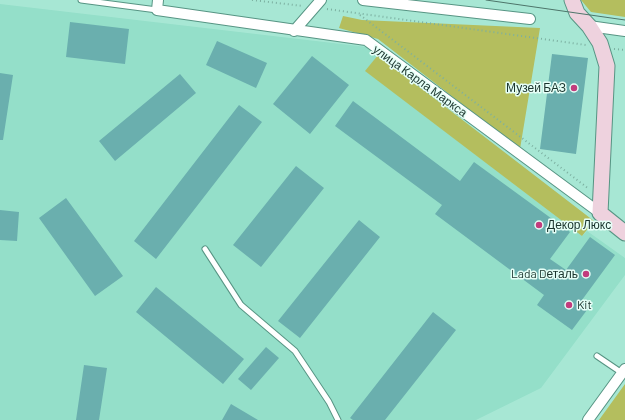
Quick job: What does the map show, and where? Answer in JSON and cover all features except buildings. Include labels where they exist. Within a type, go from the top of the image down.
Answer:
[{"type":"main road","points":[[572,0],[577,13],[589,26],[600,43],[607,66],[600,206]]},
{"type":"main road","name":"улица Карла Маркса","points":[[600,206],[625,233]]},
{"type":"street","points":[[294,31],[321,0]]},
{"type":"street","points":[[363,0],[530,20]]},
{"type":"street","name":"улица Карла Маркса","points":[[157,5],[294,31],[366,40],[600,206]]},
{"type":"street","points":[[589,26],[625,31]]},
{"type":"street","points":[[588,420],[623,371]]},
{"type":"lane","points":[[81,0],[157,5]]},
{"type":"lane","points":[[205,249],[241,305],[295,351],[329,402],[338,420]]},
{"type":"lane","points":[[597,356],[623,371]]},
{"type":"path","points":[[252,0],[301,6]]},
{"type":"path","points":[[326,9],[579,44]]},
{"type":"path","points":[[359,14],[600,206]]},
{"type":"shaded area","points":[[0,4],[367,47],[378,55],[366,71],[582,236],[587,231],[625,258],[625,275],[541,388],[476,420],[0,420]]},
{"type":"green space","points":[[581,0],[625,0],[625,17],[591,12]]},
{"type":"green space","points":[[343,16],[362,20],[540,28],[520,149],[378,39],[339,28]]},
{"type":"green space","points":[[378,55],[594,221],[582,236],[365,71]]},
{"type":"green space","points":[[625,384],[625,420],[599,420]]},
{"type":"tram line","points":[[486,0],[625,20]]},
{"type":"place","name":"Музей БАЗ","points":[[574,88]]},
{"type":"place","name":"Декор Люкс","points":[[539,225]]},
{"type":"place","name":"Lada Dеталь","points":[[586,274]]},
{"type":"place","name":"Kit","points":[[569,305]]}]
